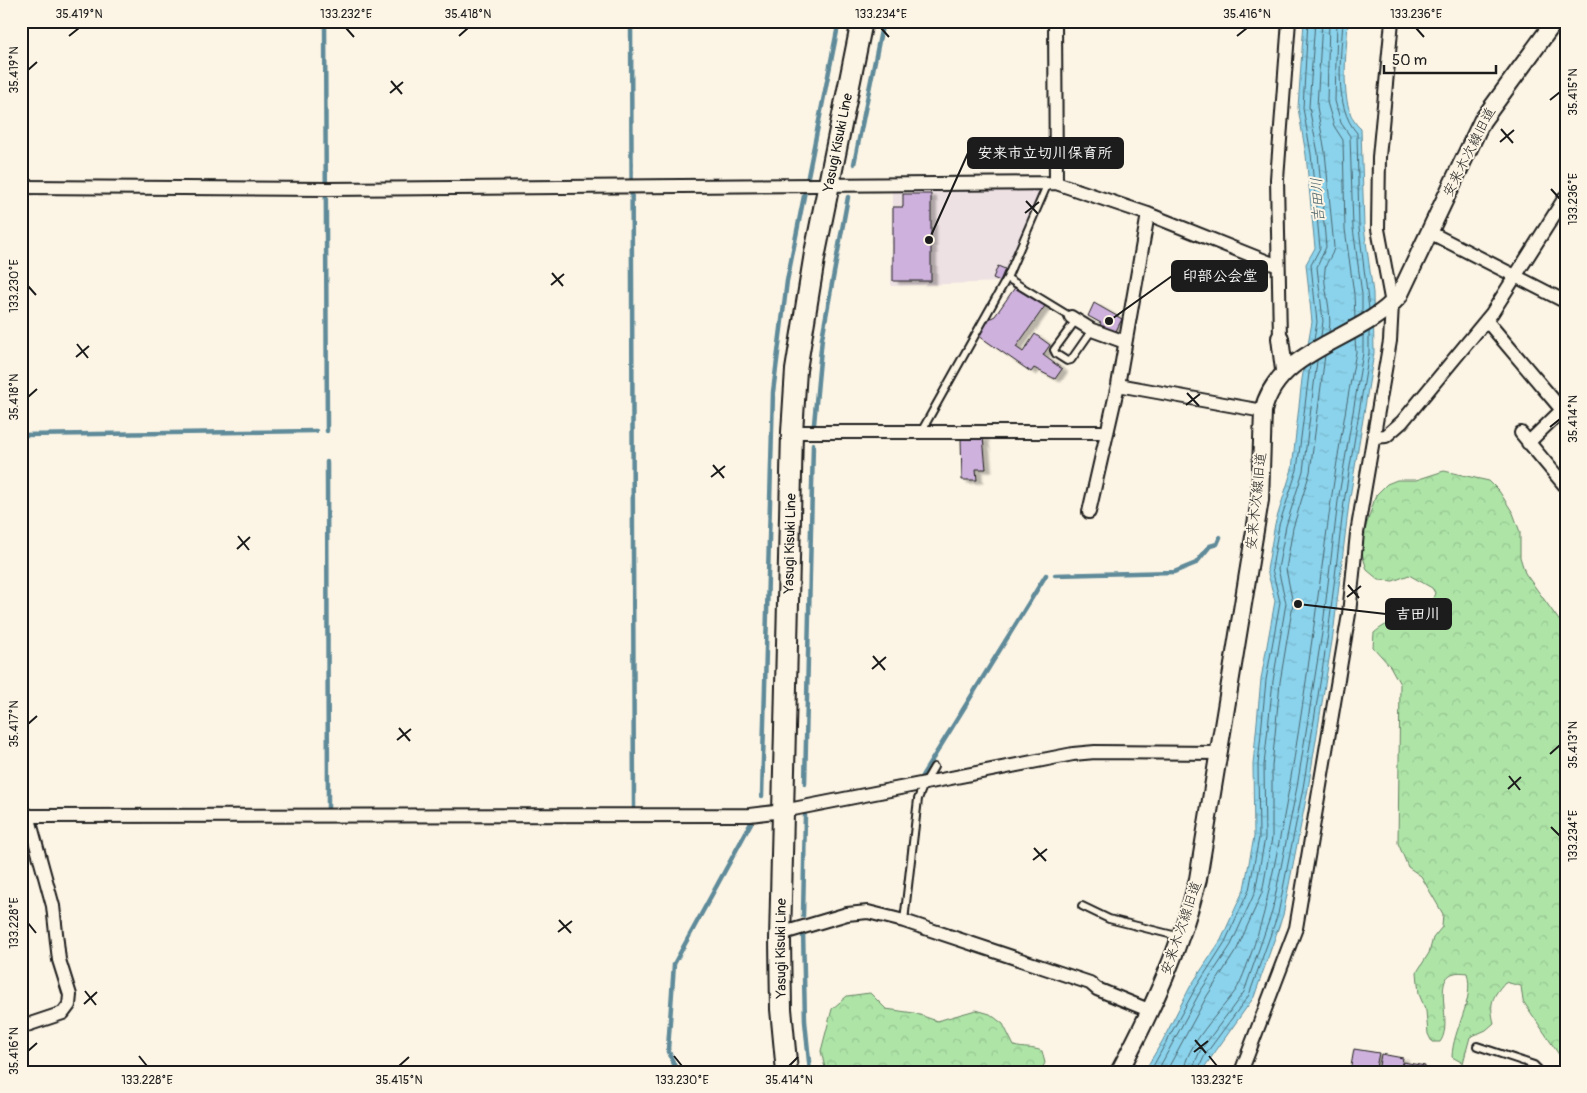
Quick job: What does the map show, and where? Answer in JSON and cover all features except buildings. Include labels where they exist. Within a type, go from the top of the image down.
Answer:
[{"type":"main road","name":"Yasugi Kisuki Line","points":[[788,1072],[781,1009],[780,934],[792,432],[802,328],[862,21]]},
{"type":"street","points":[[1052,183],[1055,21]]},
{"type":"street","points":[[1287,368],[1280,338],[1278,266],[1279,143],[1289,21]]},
{"type":"street","points":[[1241,1072],[1296,928],[1346,632],[1352,567],[1390,341],[1378,229],[1379,157],[1392,21]]},
{"type":"street","name":"安来木次線旧道","points":[[1119,1072],[1151,1010],[1182,937],[1204,855],[1260,500],[1263,411],[1266,397],[1287,368],[1387,309],[1405,287],[1482,121],[1555,21]]},
{"type":"street","points":[[21,188],[337,189],[1052,183],[1148,214],[1278,266]]},
{"type":"street","points":[[1375,437],[1386,436],[1402,422],[1486,320],[1566,196]]},
{"type":"street","points":[[1089,512],[1118,385],[1148,214]]},
{"type":"street","points":[[1429,232],[1566,302]]},
{"type":"street","points":[[1074,318],[1092,330],[1125,342]]},
{"type":"street","points":[[1486,320],[1562,410],[1524,438],[1566,487]]},
{"type":"street","points":[[1118,385],[1263,411]]},
{"type":"street","points":[[792,432],[1107,432]]},
{"type":"street","points":[[21,1027],[63,1013],[67,1010],[70,1000],[59,960],[53,906],[25,816],[750,815],[783,811],[1073,754],[1095,752],[1219,753]]},
{"type":"street","points":[[780,934],[855,912],[868,912],[904,921],[1090,983],[1097,989],[1151,1010]]},
{"type":"lane","points":[[921,432],[1007,278],[1052,183]]},
{"type":"lane","points":[[1007,278],[1074,318],[1054,350],[1062,358],[1067,361],[1071,360],[1092,330]]},
{"type":"lane","points":[[904,921],[918,799],[934,767]]},
{"type":"lane","points":[[1082,906],[1115,921],[1182,937]]},
{"type":"lane","points":[[1477,1046],[1534,1065],[1541,1072]]},
{"type":"shaded area","points":[[892,190],[1044,190],[1002,282],[891,286]]},
{"type":"green space","points":[[1444,471],[1489,481],[1499,491],[1513,513],[1520,532],[1520,557],[1525,573],[1566,630],[1566,1065],[1523,1001],[1521,986],[1505,982],[1494,996],[1492,1010],[1494,1023],[1486,1030],[1470,1037],[1463,1063],[1452,1057],[1453,1046],[1468,994],[1467,973],[1454,973],[1447,978],[1443,997],[1444,1033],[1440,1042],[1432,1042],[1428,1034],[1426,1011],[1419,994],[1417,972],[1429,953],[1433,938],[1442,927],[1443,914],[1421,876],[1408,867],[1398,843],[1400,684],[1390,666],[1373,647],[1374,633],[1391,623],[1410,624],[1426,611],[1435,593],[1432,588],[1409,575],[1393,581],[1379,580],[1367,570],[1361,550],[1376,495],[1387,484],[1397,480],[1416,480]]},
{"type":"green space","points":[[870,993],[886,1009],[914,1013],[937,1021],[976,1010],[990,1014],[1003,1024],[1014,1046],[1042,1051],[1045,1063],[1040,1072],[826,1072],[821,1051],[832,1009],[847,996]]},
{"type":"water","points":[[1304,21],[1348,21],[1345,63],[1346,94],[1354,120],[1361,129],[1364,227],[1373,293],[1374,353],[1349,503],[1333,635],[1308,789],[1283,915],[1254,997],[1201,1072],[1144,1072],[1190,987],[1221,940],[1244,889],[1254,837],[1253,765],[1261,679],[1275,601],[1267,570],[1275,524],[1292,469],[1302,379],[1312,322],[1306,264],[1315,248],[1306,155],[1298,108]]},
{"type":"waterway","points":[[325,21],[327,431]]},
{"type":"waterway","points":[[631,21],[634,809]]},
{"type":"waterway","points":[[762,796],[773,392],[787,281],[839,21]]},
{"type":"waterway","points":[[854,164],[883,21]]},
{"type":"waterway","points":[[814,424],[822,338],[848,197]]},
{"type":"waterway","points":[[21,435],[316,431]]},
{"type":"waterway","points":[[805,784],[813,444]]},
{"type":"waterway","points":[[327,462],[328,809]]},
{"type":"waterway","points":[[1055,575],[1174,572],[1196,563],[1210,546],[1217,544],[1220,537]]},
{"type":"waterway","points":[[922,776],[1046,575]]},
{"type":"waterway","points":[[803,916],[805,815]]},
{"type":"waterway","points":[[677,1072],[668,1049],[674,964],[751,823]]},
{"type":"waterway","points":[[803,930],[805,1021],[810,1072]]},
{"type":"place","name":"安来市立切川保育所","points":[[929,240]]},
{"type":"place","name":"印部公会堂","points":[[1109,321]]},
{"type":"place","name":"吉田川","points":[[1298,604]]}]
